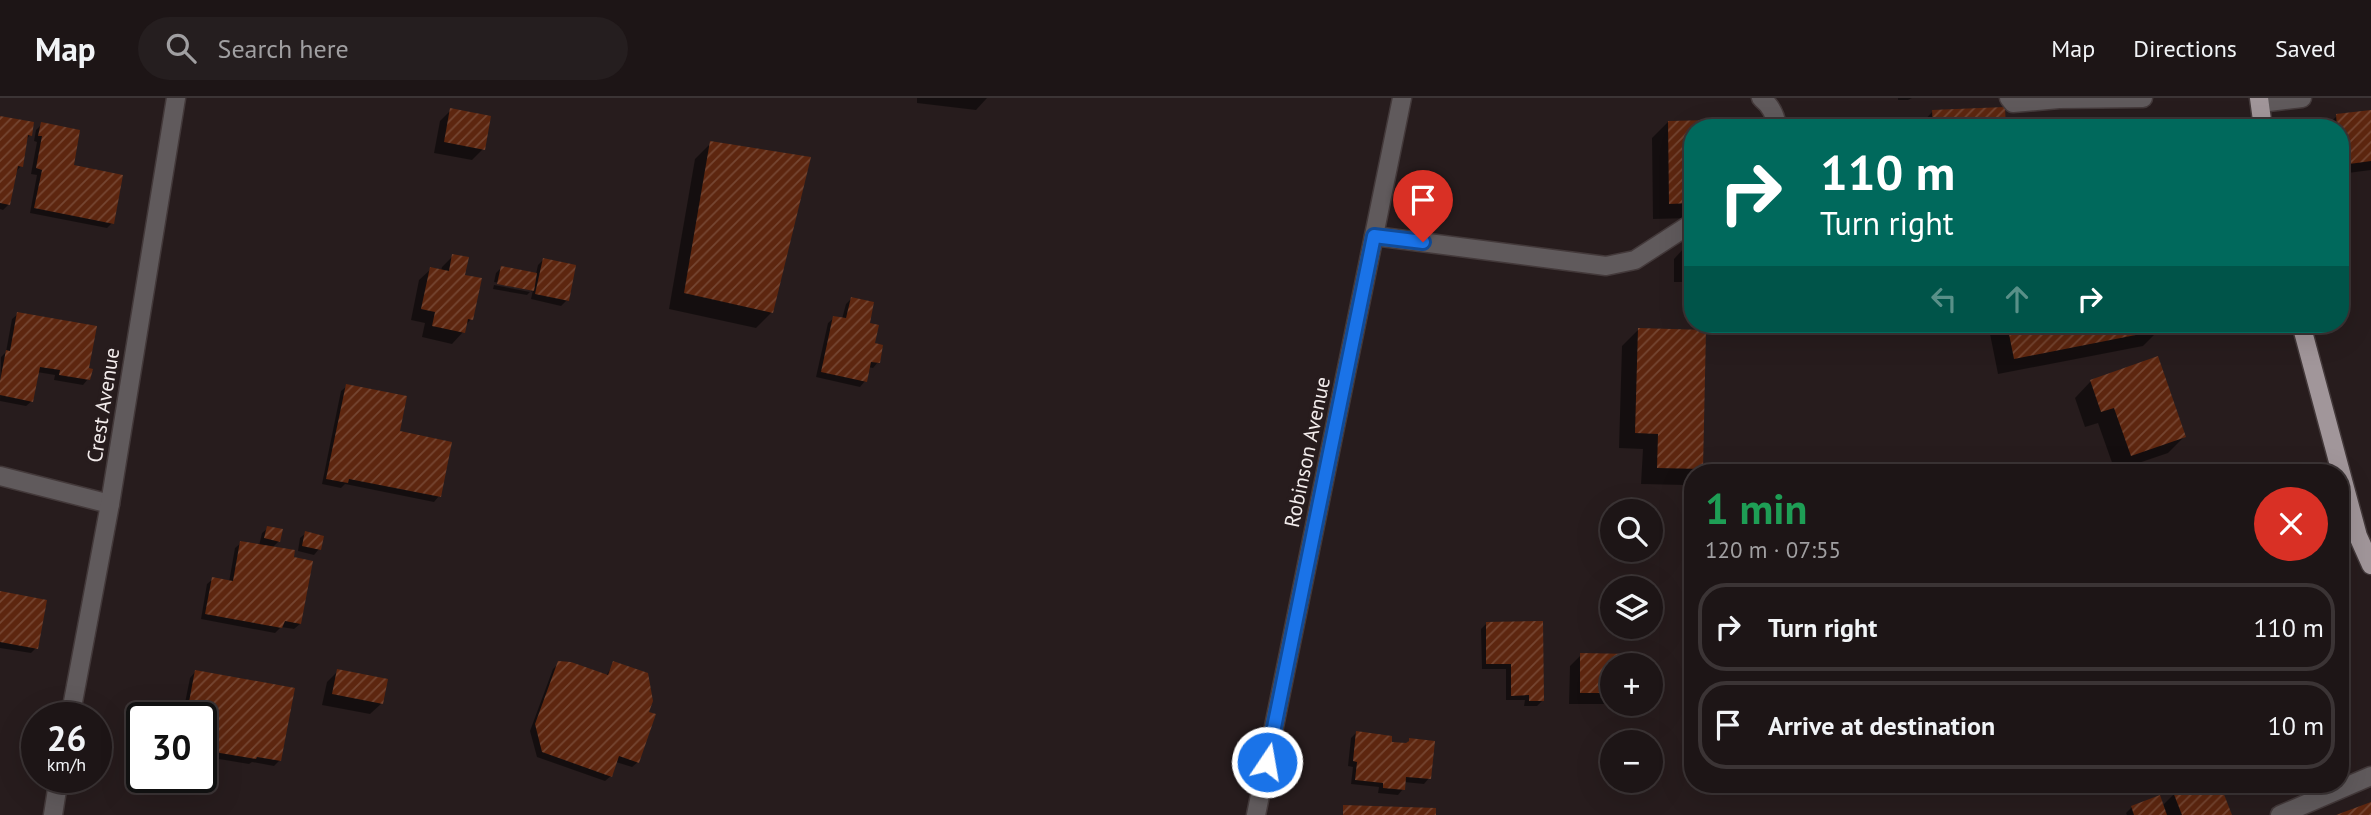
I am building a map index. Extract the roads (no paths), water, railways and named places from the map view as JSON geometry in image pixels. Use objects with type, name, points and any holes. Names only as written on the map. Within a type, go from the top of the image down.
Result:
[{"type":"main road","points":[[2259,101],[2262,119]]},
{"type":"main road","points":[[2303,333],[2339,464]]},
{"type":"main road","points":[[2349,503],[2358,536],[2371,565]]},
{"type":"street","name":"Crest Avenue","points":[[73,702],[110,504],[176,98]]},
{"type":"street","name":"Robinson Avenue","points":[[1256,815],[1402,98]]},
{"type":"street","points":[[1761,98],[1768,104],[1775,119]]},
{"type":"street","points":[[2009,98],[2013,103],[2059,99],[2143,98]]},
{"type":"street","points":[[2259,101],[2302,98]]},
{"type":"street","points":[[1374,236],[1606,266],[1635,260],[1684,228]]},
{"type":"street","points":[[0,476],[110,504]]},
{"type":"street","points":[[2349,785],[2371,776]]},
{"type":"street","points":[[53,815],[56,793]]},
{"type":"street","points":[[2280,815],[2331,793]]}]
